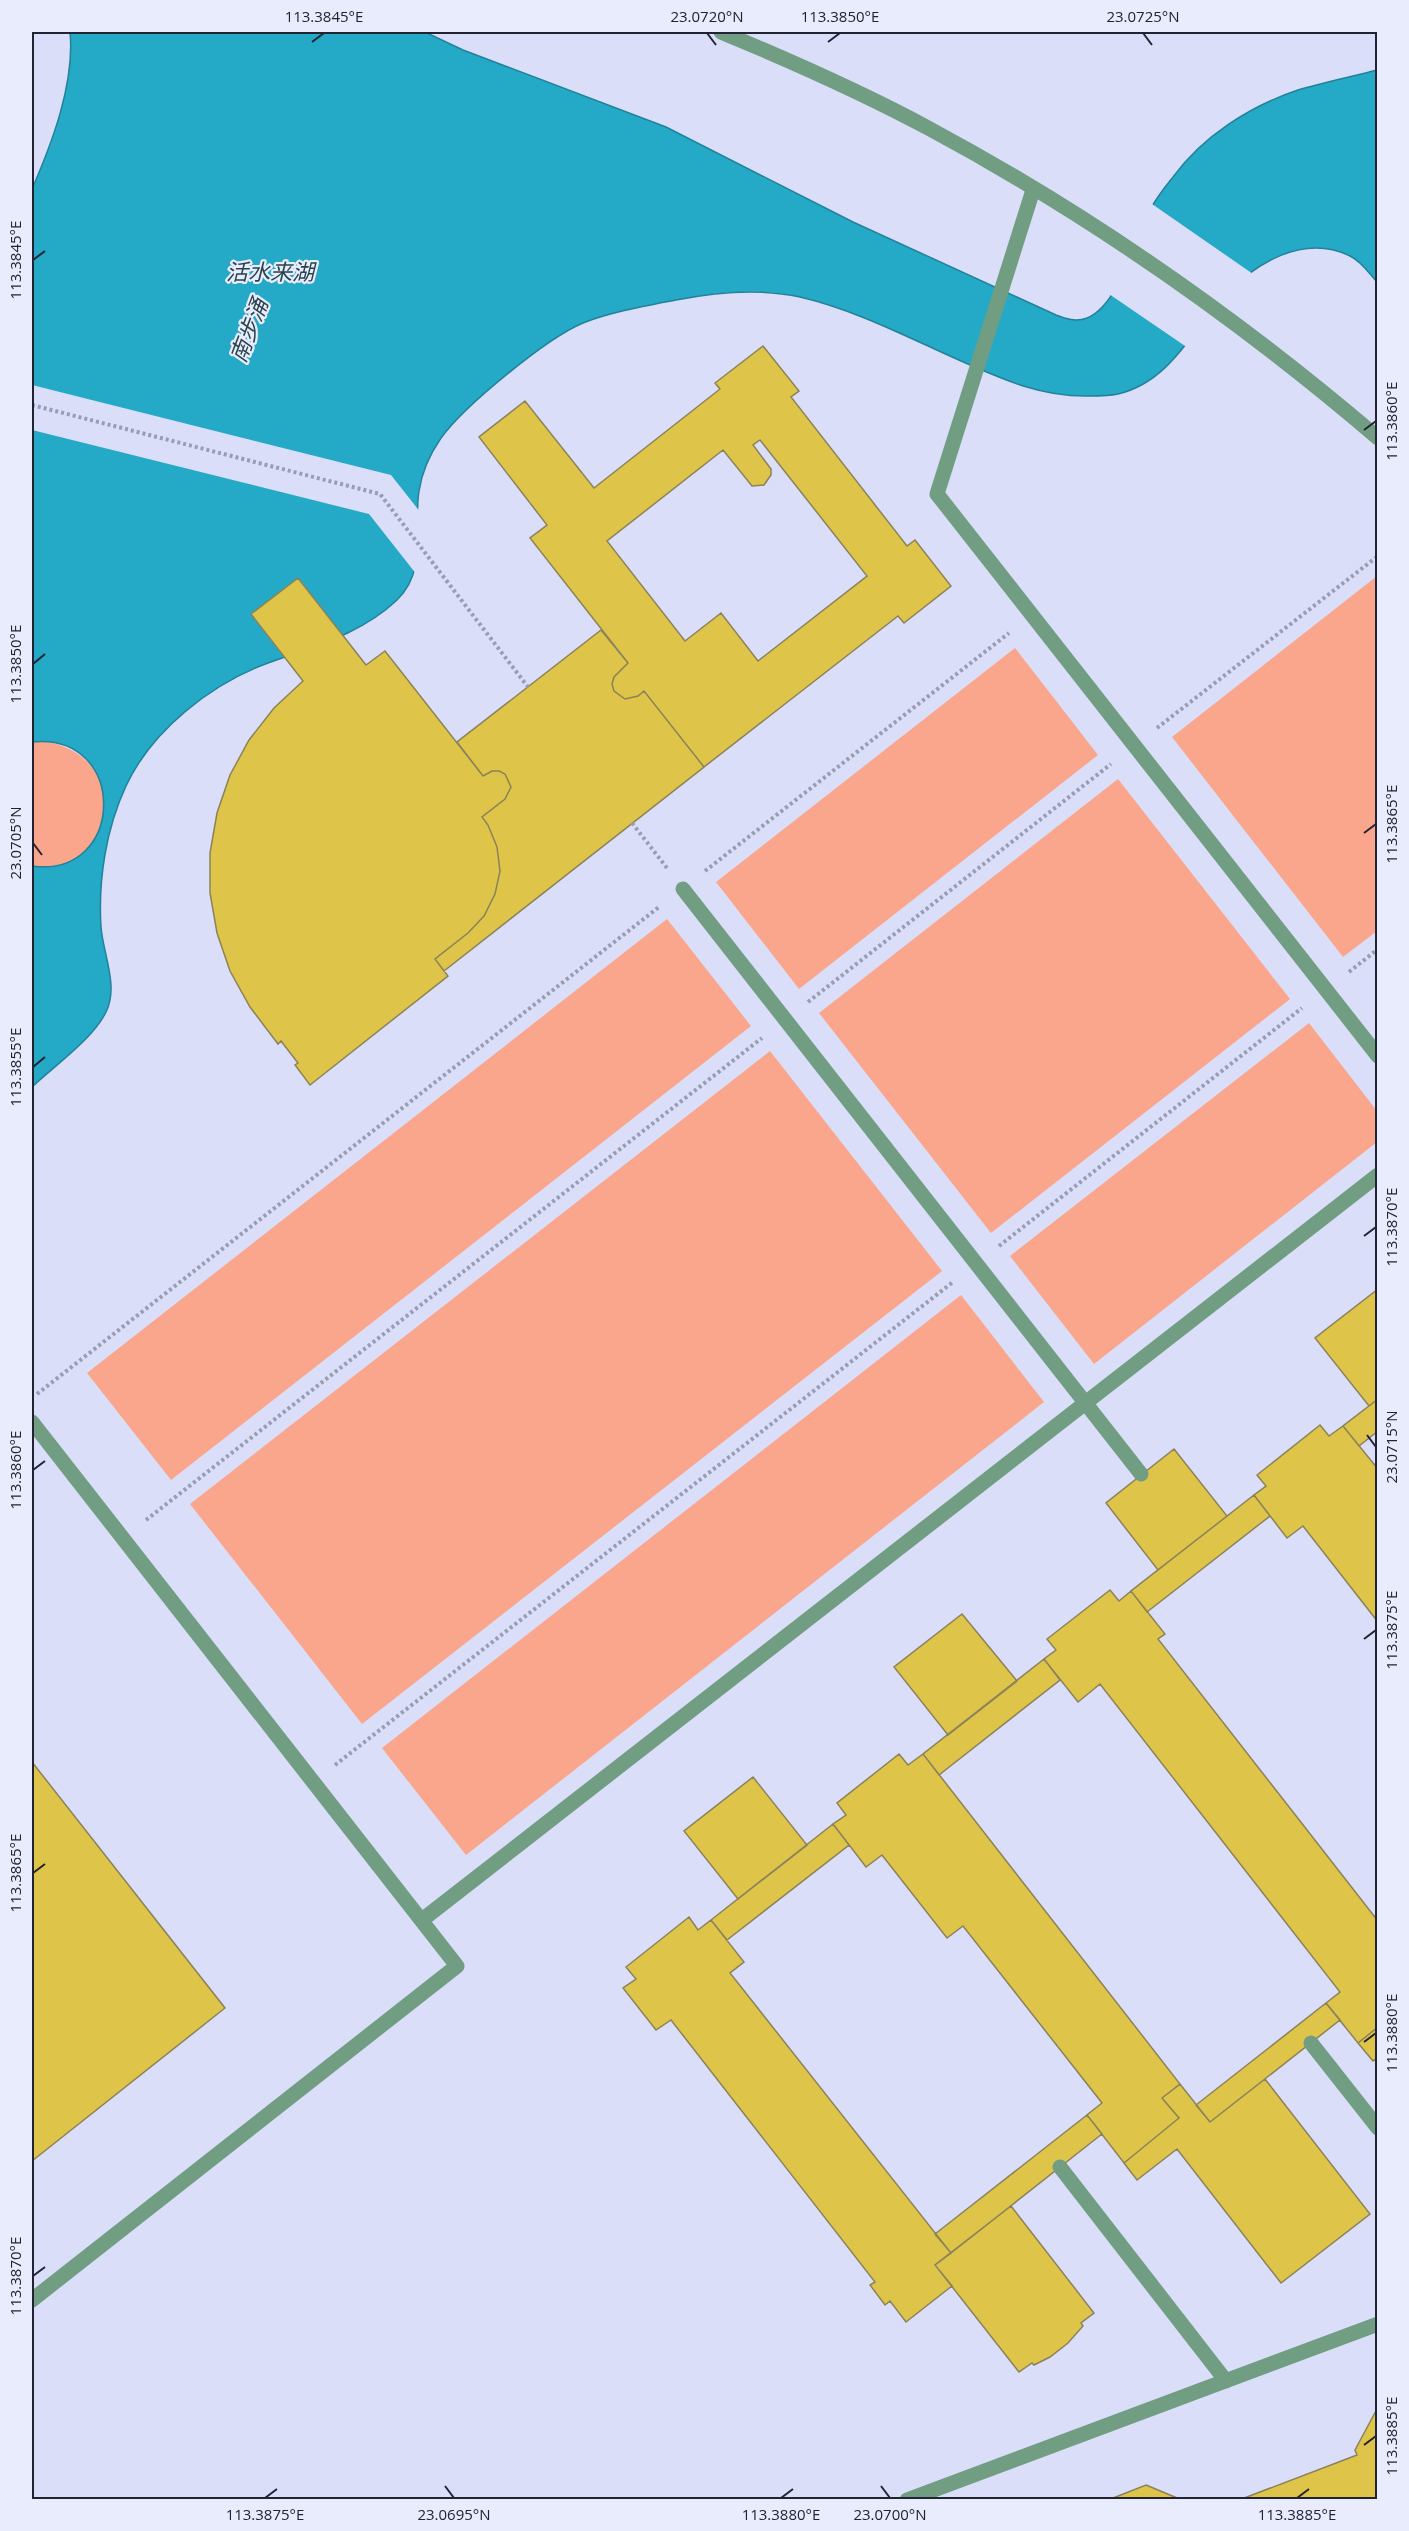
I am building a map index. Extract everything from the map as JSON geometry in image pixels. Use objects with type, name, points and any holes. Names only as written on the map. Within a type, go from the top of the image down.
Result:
[{"type":"lane","points":[[721,32],[930,129],[1124,246],[1228,318],[1326,394],[1377,438]]},
{"type":"lane","points":[[1033,190],[937,494],[1377,1056]]},
{"type":"lane","points":[[683,889],[1142,1474]]},
{"type":"lane","points":[[422,1920],[1377,1175]]},
{"type":"lane","points":[[32,1422],[457,1966],[32,2300]]},
{"type":"lane","points":[[1311,2043],[1377,2128]]},
{"type":"lane","points":[[1060,2168],[1226,2381]]},
{"type":"lane","points":[[907,2499],[1377,2324]]},
{"type":"path","points":[[32,405],[380,494],[528,687]]},
{"type":"path","points":[[122,1539],[1377,556]]},
{"type":"path","points":[[32,1398],[1032,615]]},
{"type":"path","points":[[632,823],[683,889]]},
{"type":"path","points":[[313,1782],[1377,949]]},
{"type":"shaded area","points":[[1377,576],[1377,931],[1343,957],[1172,737]]},
{"type":"shaded area","points":[[1015,648],[1098,755],[799,989],[716,882]]},
{"type":"shaded area","points":[[43,741],[73,751],[93,768],[103,790],[104,813],[97,835],[82,854],[60,865],[32,866],[32,742]]},
{"type":"shaded area","points":[[1118,779],[1290,999],[991,1233],[819,1013]]},
{"type":"shaded area","points":[[667,919],[751,1026],[171,1480],[87,1373]]},
{"type":"shaded area","points":[[1309,1023],[1377,1111],[1377,1142],[1094,1364],[1010,1256]]},
{"type":"shaded area","points":[[770,1051],[942,1271],[362,1724],[190,1504]]},
{"type":"shaded area","points":[[961,1295],[1044,1402],[466,1855],[382,1748]]},
{"type":"water","name":"活水来湖","points":[[70,32],[425,32],[463,50],[666,127],[853,222],[1056,315],[1075,320],[1087,318],[1098,311],[1108,300],[1125,270],[1155,201],[1198,148],[1245,114],[1280,97],[1308,87],[1377,70],[1377,282],[1354,258],[1332,250],[1315,248],[1297,250],[1280,256],[1264,264],[1235,285],[1165,368],[1136,388],[1104,396],[1055,394],[1008,381],[862,317],[785,294],[738,292],[691,297],[605,316],[568,331],[507,374],[452,424],[437,444],[420,484],[416,562],[413,576],[397,600],[383,612],[352,631],[268,663],[225,683],[185,711],[151,746],[137,765],[113,820],[102,873],[101,927],[111,981],[110,1002],[92,1032],[32,1087],[32,866],[63,864],[85,851],[99,830],[104,805],[99,780],[86,759],[64,745],[32,742],[32,189],[54,133],[65,92],[71,52]]},
{"type":"pier","points":[[1152,204],[1253,274],[1223,302],[1188,348],[1109,294],[1138,225]]},
{"type":"pier","points":[[32,385],[391,475],[421,513],[421,554],[417,575],[369,514],[32,430]]},
{"type":"building","points":[[763,346],[799,391],[791,397],[907,546],[915,540],[951,586],[904,623],[898,616],[704,767],[644,691],[638,696],[625,699],[614,691],[612,684],[614,677],[628,663],[530,538],[547,525],[479,437],[525,401],[594,488],[720,389],[715,383]],"holes":[[[760,440],[867,576],[758,661],[721,613],[685,641],[607,541],[723,450],[752,486],[764,485],[771,475],[771,469],[753,445]]]},
{"type":"building","points":[[298,578],[366,665],[385,651],[483,776],[492,771],[499,771],[505,774],[511,787],[505,799],[482,817],[497,847],[500,871],[495,894],[484,916],[468,933],[435,959],[448,976],[310,1085],[295,1065],[298,1063],[281,1041],[278,1044],[250,1007],[230,971],[217,933],[210,893],[210,853],[217,813],[230,775],[249,740],[274,708],[303,681],[251,614]]},
{"type":"building","points":[[601,630],[628,663],[614,677],[612,684],[614,691],[625,699],[638,696],[644,691],[704,767],[444,971],[435,959],[468,933],[484,916],[495,894],[500,871],[497,847],[482,817],[505,799],[511,787],[505,774],[499,771],[492,771],[483,776],[457,742]]},
{"type":"building","points":[[1378,1289],[1378,1399],[1369,1406],[1315,1338]]},
{"type":"building","points":[[1378,1399],[1378,1431],[1359,1446],[1343,1426]]},
{"type":"building","points":[[1320,1425],[1329,1436],[1343,1426],[1378,1469],[1378,1622],[1303,1526],[1287,1538],[1254,1495],[1266,1486],[1257,1475]]},
{"type":"building","points":[[1174,1449],[1227,1516],[1158,1570],[1106,1503]]},
{"type":"building","points":[[1254,1495],[1270,1516],[1147,1612],[1131,1591]]},
{"type":"building","points":[[1110,1590],[1119,1601],[1131,1591],[1165,1634],[1158,1639],[1378,1921],[1378,2027],[1358,2043],[1326,2003],[1340,1992],[1100,1684],[1078,1702],[1044,1659],[1056,1650],[1047,1639]]},
{"type":"building","points":[[962,1614],[1017,1681],[948,1735],[894,1667]]},
{"type":"building","points":[[1044,1659],[1060,1680],[939,1775],[923,1754]]},
{"type":"building","points":[[899,1754],[908,1765],[923,1754],[1180,2084],[1162,2098],[1179,2118],[1124,2163],[1087,2115],[1102,2103],[963,1926],[947,1938],[882,1855],[866,1867],[833,1824],[846,1815],[837,1803]]},
{"type":"building","points":[[32,1762],[225,2008],[32,2161]]},
{"type":"building","points":[[753,1777],[807,1845],[738,1899],[684,1831]]},
{"type":"building","points":[[833,1824],[849,1845],[727,1940],[711,1920]]},
{"type":"building","points":[[689,1917],[698,1930],[711,1920],[744,1962],[730,1973],[951,2253],[935,2265],[952,2286],[906,2322],[890,2301],[885,2305],[870,2285],[875,2282],[671,2020],[656,2030],[623,1988],[636,1979],[626,1967]]},
{"type":"building","points":[[1326,2003],[1340,2020],[1210,2122],[1196,2105]]},
{"type":"building","points":[[1378,2027],[1378,2058],[1373,2061],[1358,2043]]},
{"type":"building","points":[[1265,2079],[1370,2214],[1281,2283],[1177,2149],[1137,2180],[1124,2163],[1179,2118],[1162,2098],[1180,2084],[1210,2122]]},
{"type":"building","points":[[1087,2115],[1102,2134],[951,2253],[935,2234]]},
{"type":"building","points":[[1011,2206],[1094,2313],[1081,2323],[1083,2326],[1068,2343],[1050,2357],[1034,2365],[1032,2363],[1019,2372],[935,2265]]},
{"type":"building","points":[[1378,2407],[1378,2500],[1239,2500],[1357,2455],[1355,2450]]},
{"type":"building","points":[[1146,2485],[1182,2500],[1108,2500]]},
{"type":"water label","name":"南步涌","points":[[248,330]]}]
